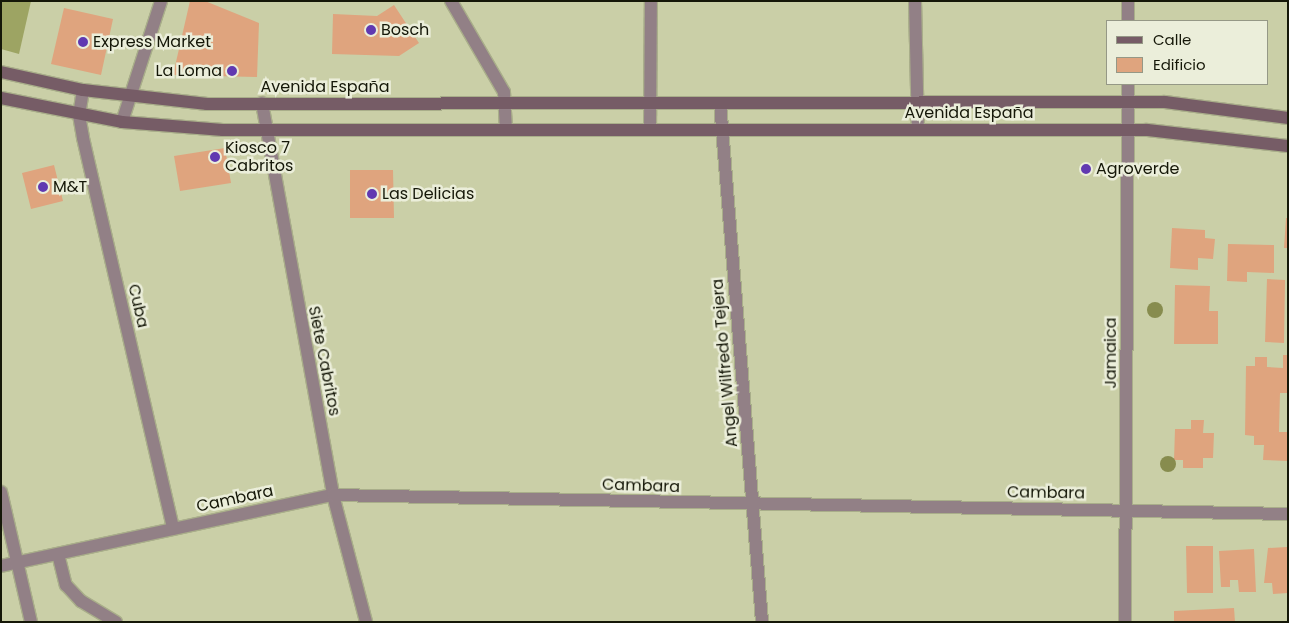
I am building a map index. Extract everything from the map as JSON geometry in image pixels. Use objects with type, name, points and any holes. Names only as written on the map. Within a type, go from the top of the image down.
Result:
[{"type":"main road","name":"Avenida España","points":[[1,72],[83,90],[131,96],[262,103],[1165,102],[1288,118]]},
{"type":"main road","name":"Avenida España","points":[[1,98],[122,122],[264,130],[506,127],[650,130],[1129,130],[1288,146]]},
{"type":"street","points":[[122,122],[161,1]]},
{"type":"street","points":[[451,1],[504,92],[506,127]]},
{"type":"street","points":[[650,130],[652,1]]},
{"type":"street","points":[[916,1],[918,130]]},
{"type":"street","points":[[1128,1],[1128,20]]},
{"type":"street","name":"Jamaica","points":[[1125,622],[1128,85]]},
{"type":"street","name":"Cuba","points":[[83,90],[79,115],[173,529]]},
{"type":"street","name":"Siete Cabritos","points":[[262,103],[264,130],[333,495],[366,622]]},
{"type":"street","name":"Angel Wilfredo Tejera","points":[[720,103],[762,622]]},
{"type":"street","points":[[1,492],[30,622]]},
{"type":"street","name":"Cambara","points":[[1,566],[333,495],[754,506],[1126,510],[1288,514]]},
{"type":"street","points":[[58,554],[66,585],[81,600],[116,622]]},
{"type":"green space","points":[[1,1],[31,1],[19,54],[1,49]]},
{"type":"building","points":[[190,1],[205,1],[259,23],[257,77],[173,75]]},
{"type":"building","name":"Bosch","points":[[394,5],[419,43],[399,56],[332,54],[333,14],[377,16]]},
{"type":"building","name":"Express Market","points":[[64,8],[113,19],[101,75],[51,64]]},
{"type":"building","points":[[225,148],[231,183],[180,191],[174,156]]},
{"type":"building","name":"M&T","points":[[54,165],[63,201],[31,209],[22,173]]},
{"type":"building","name":"Las Delicias","points":[[350,170],[393,170],[394,218],[350,218]]},
{"type":"building","points":[[1286,218],[1288,218],[1288,248],[1284,248]]},
{"type":"building","points":[[1172,228],[1205,230],[1205,238],[1215,239],[1213,259],[1198,258],[1198,270],[1170,268]]},
{"type":"building","points":[[1228,244],[1274,245],[1274,273],[1247,272],[1247,282],[1227,281]]},
{"type":"building","points":[[1267,279],[1285,280],[1284,343],[1265,342]]},
{"type":"building","points":[[1175,285],[1210,286],[1209,311],[1218,311],[1218,344],[1174,344]]},
{"type":"building","points":[[1283,355],[1288,355],[1288,393],[1280,393],[1279,432],[1288,432],[1288,461],[1263,460],[1264,445],[1254,445],[1254,436],[1245,435],[1246,366],[1255,366],[1255,357],[1267,357],[1267,367],[1283,368]]},
{"type":"building","points":[[1191,420],[1204,420],[1203,433],[1214,433],[1213,458],[1203,458],[1203,468],[1183,468],[1183,460],[1174,460],[1175,429],[1191,429]]},
{"type":"building","points":[[1186,546],[1213,546],[1213,593],[1187,593]]},
{"type":"building","points":[[1287,547],[1288,593],[1273,594],[1272,583],[1264,583],[1268,548]]},
{"type":"building","points":[[1254,549],[1256,592],[1239,592],[1238,580],[1230,580],[1230,587],[1221,587],[1219,551]]},
{"type":"building","points":[[1234,608],[1235,622],[1174,622],[1174,611]]},
{"type":"place","name":"Bosch","points":[[371,30]]},
{"type":"place","name":"Express Market","points":[[83,42]]},
{"type":"place","name":"La Loma","points":[[232,71]]},
{"type":"place","name":"Kiosco 7 Cabritos","points":[[215,157]]},
{"type":"place","name":"Agroverde","points":[[1086,169]]},
{"type":"place","name":"M&T","points":[[43,187]]},
{"type":"place","name":"Las Delicias","points":[[372,194]]}]
